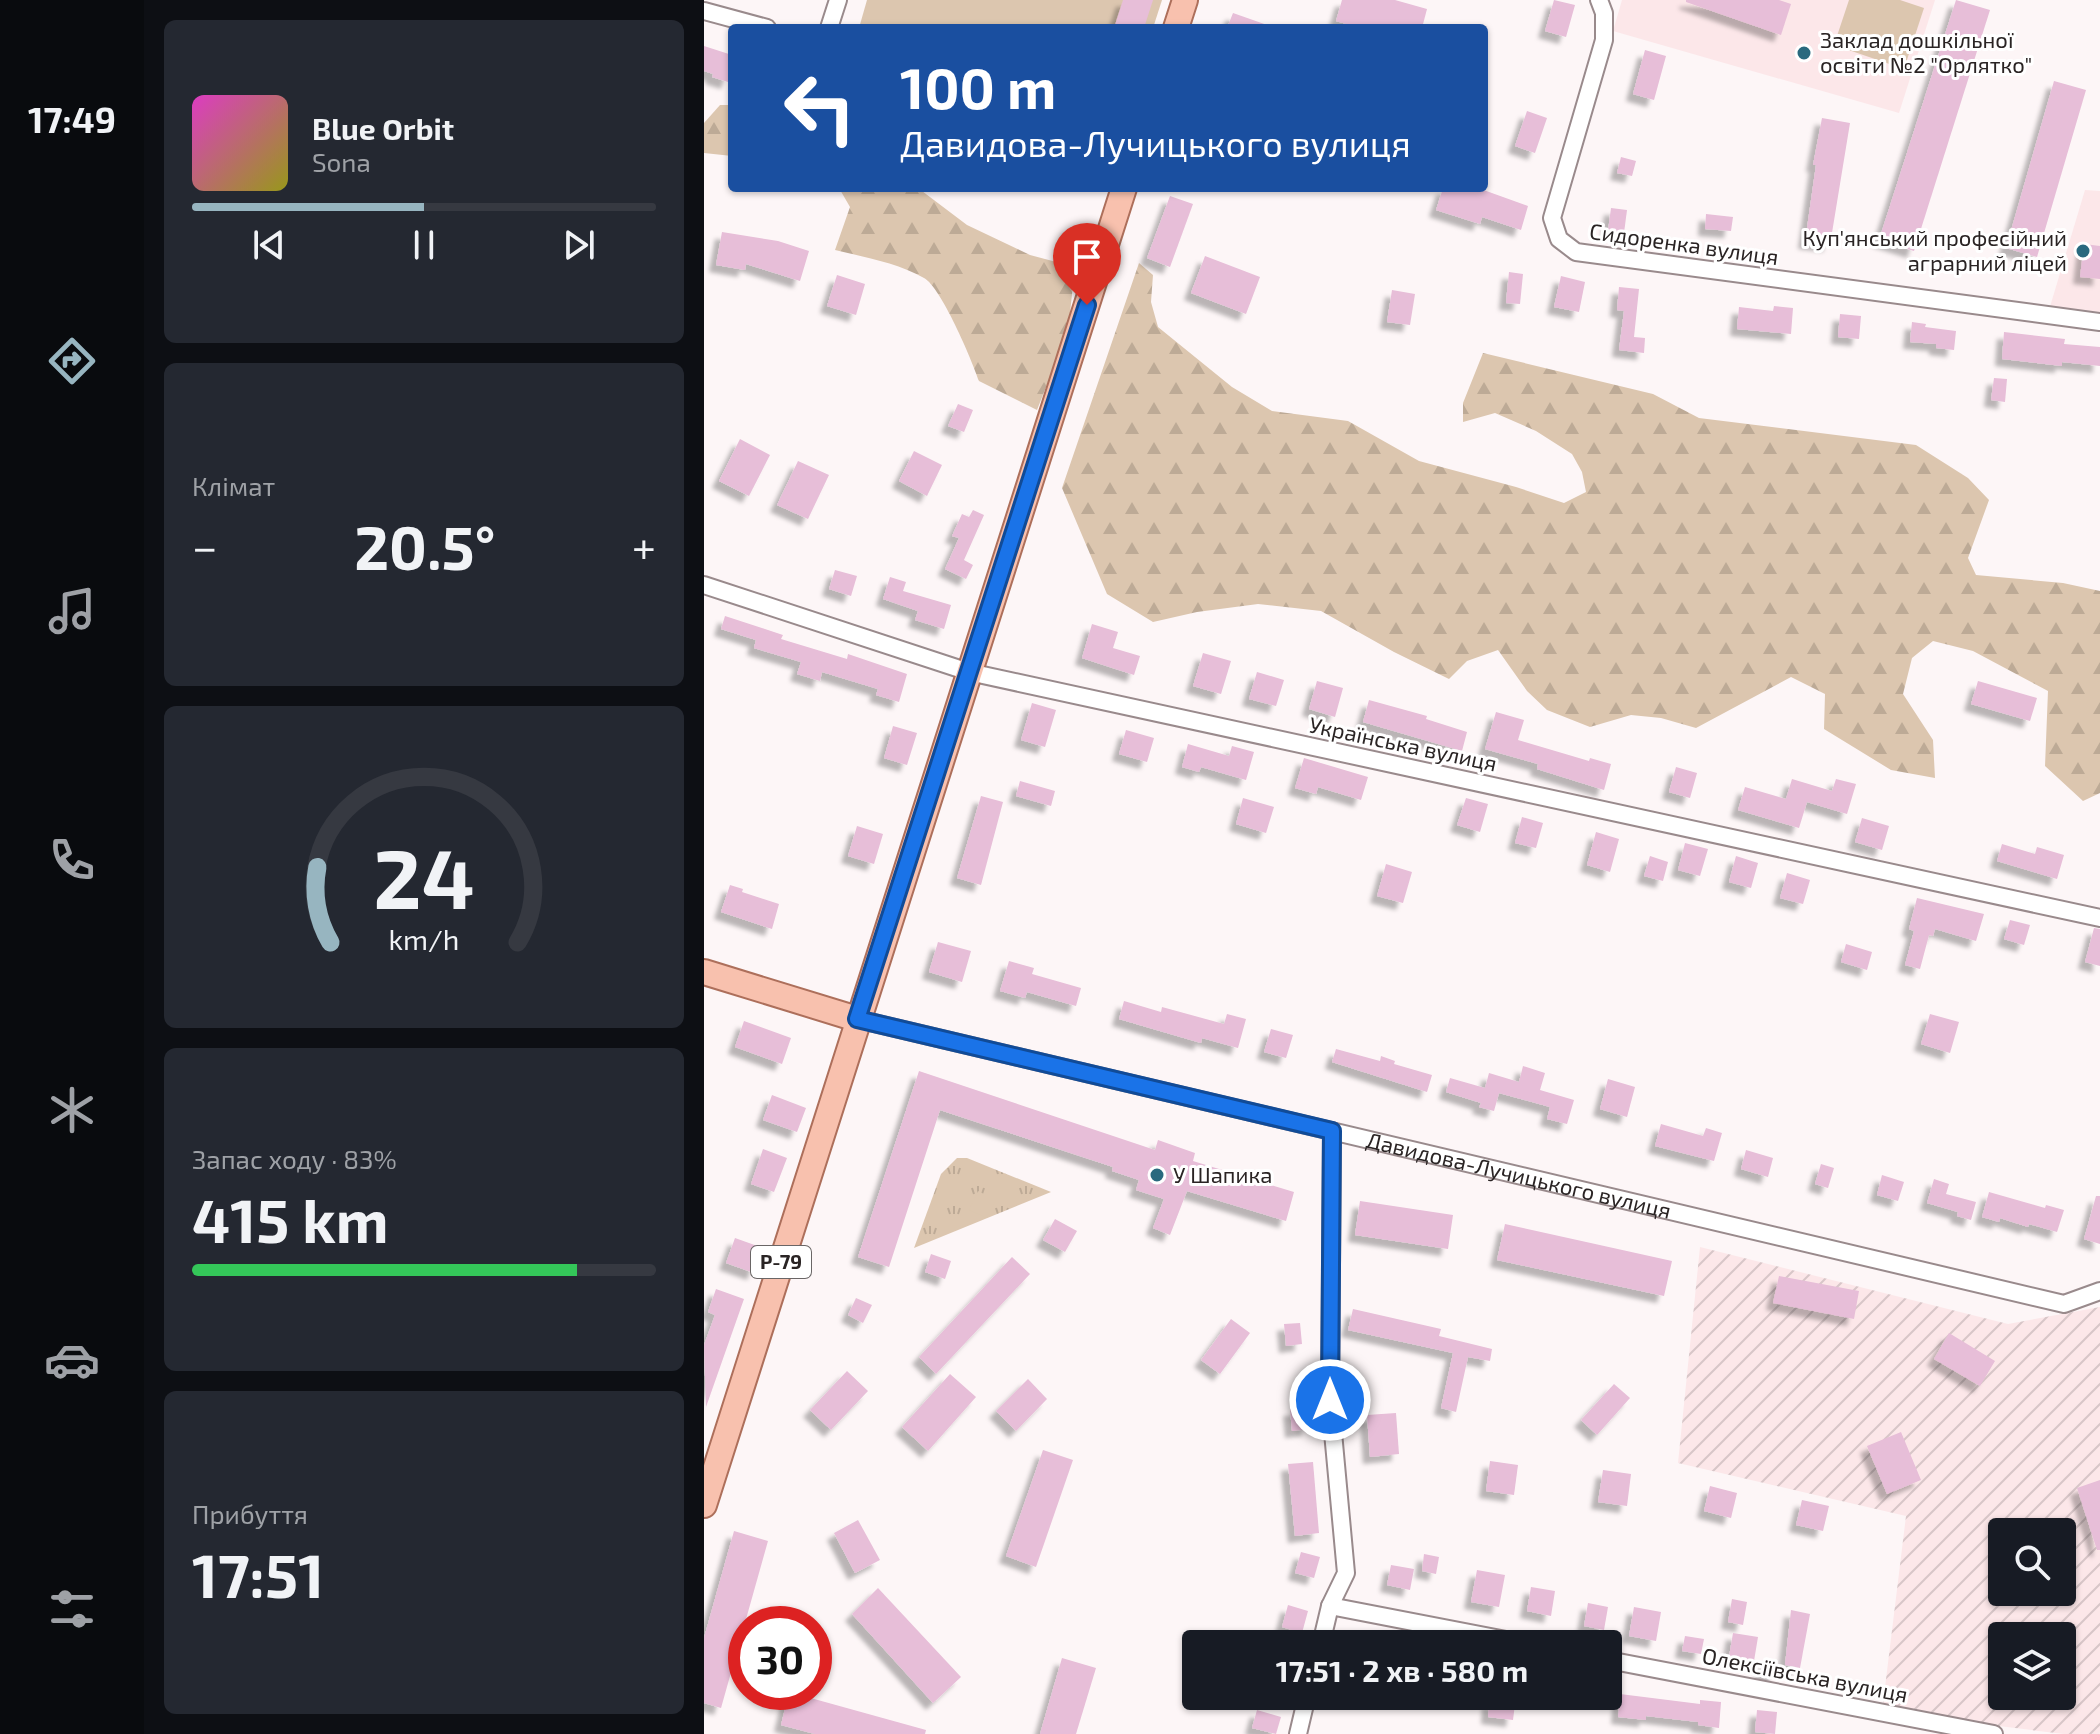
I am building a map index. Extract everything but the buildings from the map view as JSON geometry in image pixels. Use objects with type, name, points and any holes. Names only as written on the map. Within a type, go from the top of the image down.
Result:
[{"type":"main road","points":[[1177,24],[1185,0]]},
{"type":"main road","name":"Р-79","points":[[704,1505],[1123,192]]},
{"type":"main road","name":"Давидова-Лучицького вулиця","points":[[704,972],[857,1019]]},
{"type":"street","points":[[830,24],[838,0]]},
{"type":"street","name":"Сидоренка вулиця","points":[[1599,0],[1604,13],[1604,40],[1552,218],[1559,239],[1576,252],[2100,322]]},
{"type":"street","points":[[704,11],[752,24]]},
{"type":"street","name":"Українська вулиця","points":[[704,585],[969,672],[2100,918]]},
{"type":"street","name":"Давидова-Лучицького вулиця","points":[[857,1019],[2064,1304],[2100,1291]]},
{"type":"street","points":[[1324,1630],[1330,1606],[1346,1573],[1330,1400],[1332,1131]]},
{"type":"street","points":[[1330,1606],[1454,1630]]},
{"type":"street","name":"Олексіївська вулиця","points":[[1622,1663],[1994,1734]]},
{"type":"street","points":[[1298,1734],[1304,1710]]},
{"type":"shaded area","name":"Заклад дошкільної освіти №2 \"Орлятко\"","points":[[1622,0],[1935,0],[1899,113],[1613,31]]},
{"type":"shaded area","name":"Куп'янський професійний аграрний ліцей","points":[[2085,190],[2100,191],[2100,315],[2049,310]]},
{"type":"shaded area","points":[[1700,1247],[2008,1324],[2100,1307],[2100,1734],[2064,1734],[1882,1712],[1906,1516],[1678,1463]]},
{"type":"green space","points":[[867,0],[1162,0],[1154,24],[860,24]]},
{"type":"green space","points":[[1849,0],[1900,0],[1924,8],[1904,69],[1834,45]]},
{"type":"green space","points":[[720,105],[728,105],[728,156],[704,153],[704,123]]},
{"type":"green space","points":[[841,192],[923,192],[967,225],[1030,255],[1075,267],[1068,331],[1037,410],[979,381],[947,309],[924,278],[892,264],[835,250],[850,207]]},
{"type":"green space","points":[[1139,263],[1153,275],[1151,302],[1158,327],[1232,387],[1272,411],[1348,421],[1419,461],[1564,503],[1586,492],[1582,472],[1572,454],[1536,431],[1495,413],[1463,422],[1463,403],[1483,353],[1653,394],[1699,418],[1916,445],[1968,478],[1989,500],[1968,558],[1976,575],[2063,583],[2100,591],[2100,793],[2083,801],[2045,766],[2048,691],[1973,651],[1933,641],[1912,658],[1903,694],[1933,740],[1935,778],[1891,770],[1824,729],[1825,694],[1791,677],[1696,728],[1661,718],[1631,715],[1590,727],[1547,710],[1527,691],[1498,650],[1467,661],[1449,679],[1321,611],[1258,604],[1197,612],[1153,622],[1107,594],[1062,488]]},
{"type":"green space","points":[[957,1158],[967,1158],[1051,1192],[914,1248],[941,1174]]},
{"type":"green space","points":[[978,1191],[996,1200],[987,1218],[969,1210]]},
{"type":"place","name":"Заклад дошкільної освіти №2 \"Орлятко\"","points":[[1804,53]]},
{"type":"place","name":"Куп'янський професійний аграрний ліцей","points":[[2083,251]]},
{"type":"place","name":"У Шапика","points":[[1157,1175]]},
{"type":"route","points":[[1087,305],[857,1019],[1332,1131],[1330,1400]]}]
